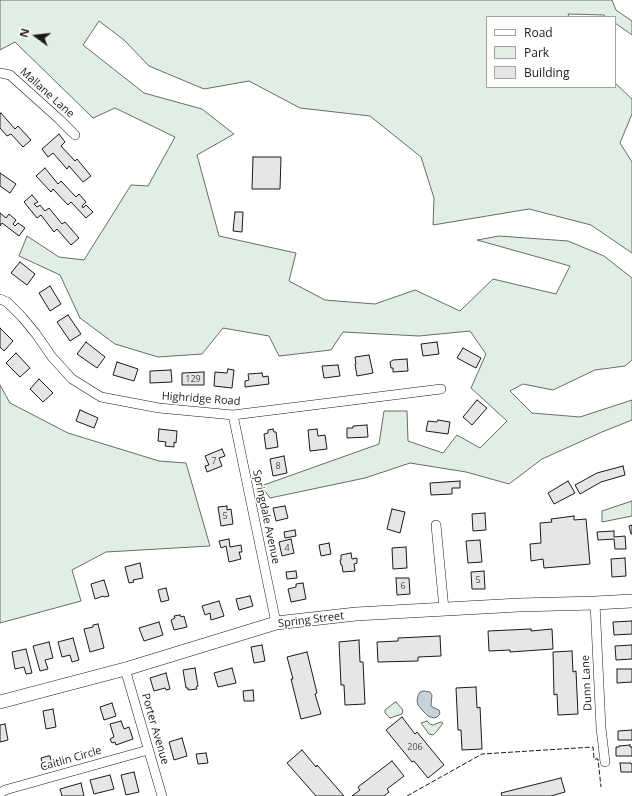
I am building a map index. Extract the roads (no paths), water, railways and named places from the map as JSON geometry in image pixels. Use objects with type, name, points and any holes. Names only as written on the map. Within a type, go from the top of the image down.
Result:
[{"type":"main road","name":"Spring Street","points":[[0,702],[125,669],[276,623],[356,614],[632,600]]},
{"type":"street","name":"Mallane Lane","points":[[0,73],[10,75],[75,135]]},
{"type":"street","name":"Highridge Road","points":[[0,299],[7,302],[22,317],[52,357],[72,379],[101,397],[159,408],[233,415],[441,389]]},
{"type":"street","name":"Springdale Avenue","points":[[233,415],[276,623]]},
{"type":"street","points":[[436,525],[444,609]]},
{"type":"street","name":"Dunn Lane","points":[[595,603],[601,728],[605,762]]},
{"type":"street","name":"Porter Avenue","points":[[125,669],[162,796]]},
{"type":"street","name":"Caitlin Circle","points":[[0,793],[5,790],[148,750]]}]
